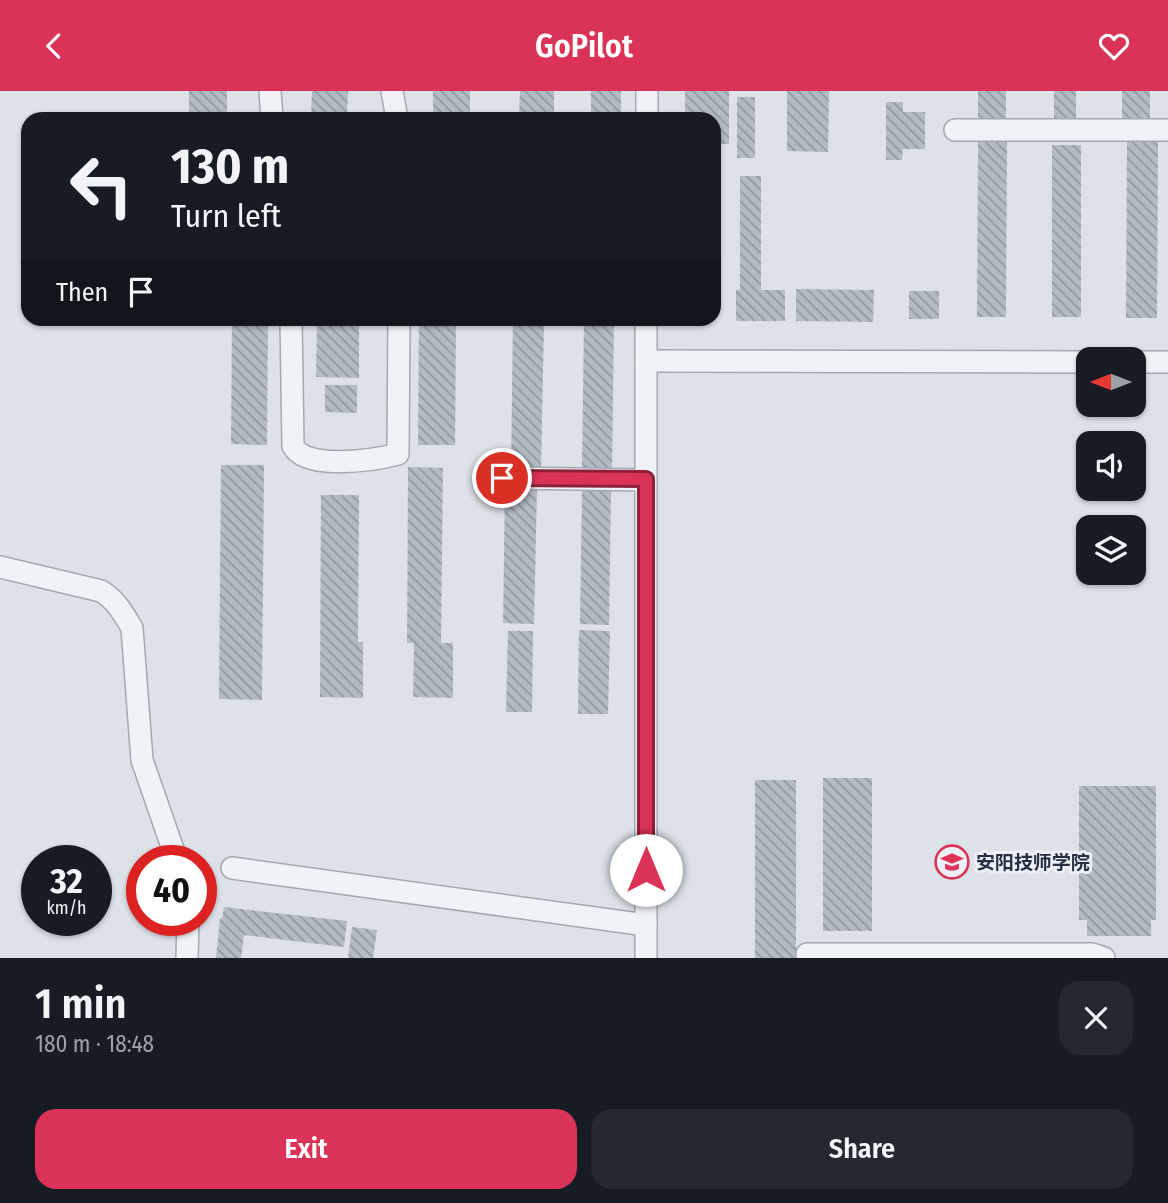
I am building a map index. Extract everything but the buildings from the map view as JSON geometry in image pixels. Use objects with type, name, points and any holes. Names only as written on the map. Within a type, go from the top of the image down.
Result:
[{"type":"street","points":[[270,91],[272,112]]},
{"type":"street","points":[[392,91],[396,112]]},
{"type":"street","points":[[647,91],[647,112]]},
{"type":"street","points":[[955,130],[1168,130]]},
{"type":"street","points":[[291,326],[293,446],[296,452],[307,459],[368,461],[398,454],[399,326]]},
{"type":"street","points":[[646,326],[646,958]]},
{"type":"street","points":[[646,362],[1076,362]]},
{"type":"street","points":[[1146,362],[1168,362]]},
{"type":"street","points":[[502,478],[646,479]]},
{"type":"street","points":[[0,567],[101,591],[111,597],[121,610],[132,628],[142,760],[171,845]]},
{"type":"street","points":[[232,868],[646,925]]},
{"type":"street","points":[[187,958],[188,936]]},
{"type":"street","points":[[807,954],[1092,954],[1104,958]]},
{"type":"place","name":"安阳技师学院","points":[[952,862]]},
{"type":"route","points":[[502,478],[646,479],[646,870]]}]
